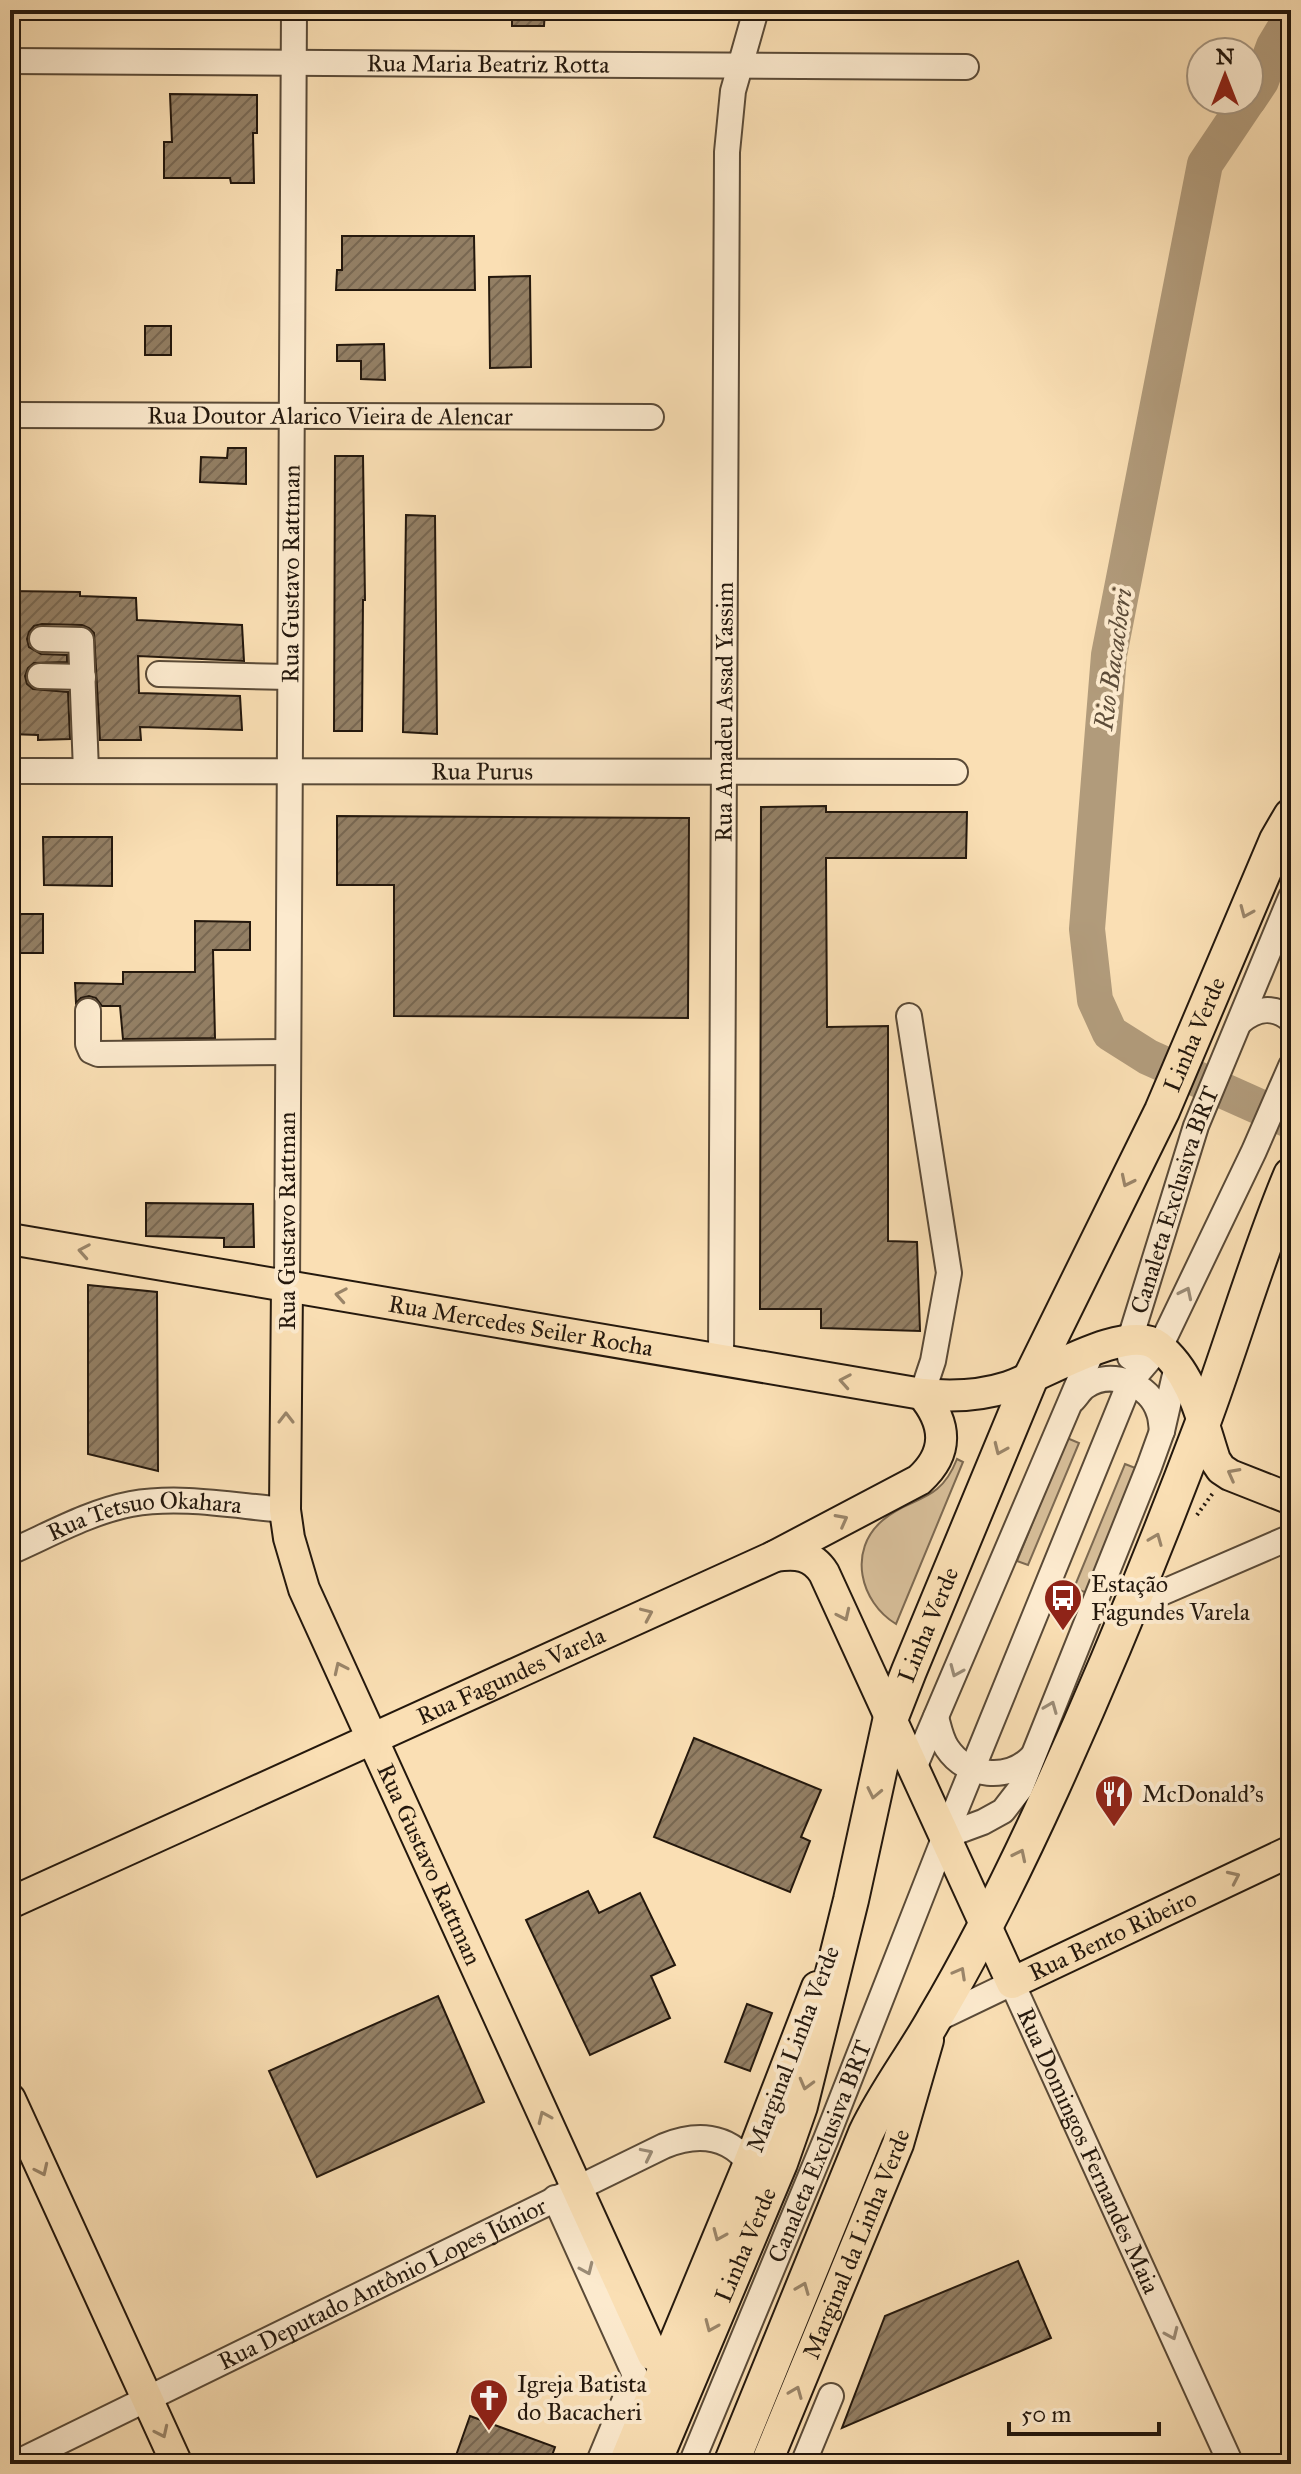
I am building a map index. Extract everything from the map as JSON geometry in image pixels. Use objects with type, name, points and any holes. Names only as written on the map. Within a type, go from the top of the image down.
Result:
[{"type":"highway","name":"Linha Verde","points":[[653,2464],[791,2134],[851,1900],[891,1717],[1031,1377],[1162,1111],[1284,828]]},
{"type":"highway","points":[[731,2464],[866,2133],[986,1925],[1054,1784],[1129,1607],[1202,1422],[1291,1175]]},
{"type":"main road","points":[[1284,828],[1291,804]]},
{"type":"main road","name":"Rua Mercedes Seiler Rocha","points":[[10,1239],[922,1394],[955,1396],[1007,1387],[1092,1351],[1130,1339]]},
{"type":"main road","name":"Rua Gustavo Rattman","points":[[287,1286],[285,1510],[289,1538],[304,1589],[372,1739],[566,2193],[653,2355]]},
{"type":"main road","points":[[1130,1339],[1146,1340],[1169,1357],[1195,1398],[1215,1460],[1221,1469],[1291,1499]]},
{"type":"main road","name":"Rua Fagundes Varela","points":[[10,1903],[773,1557],[919,1480],[930,1470],[942,1438],[935,1409],[922,1394]]},
{"type":"main road","name":"Rua Domingos Fernandes Maia","points":[[773,1557],[799,1554],[818,1564],[1012,1983]]},
{"type":"main road","name":"Rua Bento Ribeiro","points":[[1012,1983],[1291,1851]]},
{"type":"main road","name":"Marginal Linha Verde","points":[[624,2464],[749,2163],[851,1900]]},
{"type":"main road","name":"Marginal da Linha Verde","points":[[766,2464],[898,2144],[933,2021]]},
{"type":"main road","points":[[10,2099],[177,2464]]},
{"type":"street","name":"Rua Gustavo Rattman","points":[[287,1286],[294,10]]},
{"type":"street","name":"Rua Amadeu Assad Yassim","points":[[721,1360],[727,152],[739,65],[756,10]]},
{"type":"street","name":"Rua Maria Beatriz Rotta","points":[[10,61],[966,67]]},
{"type":"street","name":"Rua Doutor Alarico Vieira de Alencar","points":[[10,415],[651,417]]},
{"type":"street","points":[[42,639],[81,640],[86,771]]},
{"type":"street","points":[[159,674],[290,677]]},
{"type":"street","points":[[40,676],[83,677]]},
{"type":"street","name":"Rua Purus","points":[[10,771],[955,772]]},
{"type":"street","name":"Canaleta Exclusiva BRT","points":[[691,2464],[826,2139],[945,1836],[1130,1382],[1130,1339],[1196,1126],[1291,897]]},
{"type":"street","points":[[1236,1033],[1248,1015],[1267,1009],[1291,1020]]},
{"type":"street","points":[[88,1011],[88,1044],[91,1051],[98,1054],[288,1052]]},
{"type":"street","points":[[909,1016],[949,1273],[933,1361],[922,1394]]},
{"type":"street","name":"Canaleta Exclusiva BRT","points":[[945,1836],[1003,1811],[1020,1789],[1162,1431],[1169,1357],[1290,1067]]},
{"type":"street","points":[[914,1768],[1092,1351]]},
{"type":"street","name":"Canaleta Exclusiva BRT","points":[[1130,1382],[1169,1357]]},
{"type":"street","points":[[1071,1402],[1087,1386],[1108,1379],[1130,1382],[1147,1393],[1159,1410],[1162,1431]]},
{"type":"street","name":"Rua Tetsuo Okahara","points":[[10,1552],[101,1512],[131,1504],[184,1501],[285,1510]]},
{"type":"street","points":[[1129,1607],[1291,1537]]},
{"type":"street","points":[[936,1717],[948,1749],[958,1761],[972,1769],[1005,1773],[1021,1767],[1032,1757]]},
{"type":"street","name":"Rua Bento Ribeiro","points":[[933,2021],[1012,1983]]},
{"type":"street","name":"Rua Domingos Fernandes Maia","points":[[1012,1983],[1231,2464]]},
{"type":"street","name":"Rua Deputado Antônio Lopes Júnior","points":[[14,2464],[664,2146],[695,2137],[713,2139],[741,2152],[749,2163]]},
{"type":"street","points":[[566,2193],[635,2375],[598,2464]]},
{"type":"street","points":[[803,2464],[831,2396]]},
{"type":"shaded area","points":[[1067,1438],[1079,1443],[1028,1565],[1017,1561]]},
{"type":"shaded area","points":[[957,1459],[963,1462],[896,1624],[874,1603],[867,1589],[862,1575],[865,1546],[883,1520],[942,1484]]},
{"type":"shaded area","points":[[1125,1464],[1138,1469],[1087,1593],[1074,1588]]},
{"type":"building","points":[[512,10],[545,10],[544,26],[512,26]]},
{"type":"building","points":[[170,94],[257,95],[257,133],[253,133],[254,183],[231,183],[230,178],[164,178],[164,142],[172,142]]},
{"type":"building","points":[[342,236],[474,236],[475,290],[336,290],[337,270],[342,270]]},
{"type":"building","points":[[530,276],[531,367],[490,368],[489,277]]},
{"type":"building","points":[[145,326],[171,326],[171,355],[145,355]]},
{"type":"building","points":[[384,344],[385,380],[361,379],[361,361],[337,361],[337,345]]},
{"type":"building","points":[[228,448],[246,448],[246,484],[200,482],[201,457],[227,458]]},
{"type":"building","points":[[335,456],[363,456],[365,600],[362,731],[334,731]]},
{"type":"building","points":[[406,515],[435,516],[437,734],[403,732]]},
{"type":"building","points":[[10,591],[80,592],[80,596],[136,598],[137,620],[242,625],[244,661],[138,656],[139,693],[240,696],[242,730],[140,727],[141,740],[100,740],[94,633],[82,625],[42,624],[34,626],[29,632],[29,647],[41,654],[67,655],[67,662],[34,663],[25,676],[27,684],[33,689],[68,692],[70,739],[38,740],[38,735],[10,734]]},
{"type":"building","points":[[826,806],[826,812],[967,812],[966,858],[826,858],[827,1027],[888,1026],[888,1241],[917,1242],[920,1331],[821,1328],[821,1309],[760,1309],[761,807]]},
{"type":"building","points":[[337,816],[689,818],[688,1018],[394,1016],[394,885],[337,885]]},
{"type":"building","points":[[43,837],[112,837],[112,886],[44,885]]},
{"type":"building","points":[[15,914],[43,914],[43,953],[16,953]]},
{"type":"building","points":[[195,921],[250,922],[250,950],[213,950],[215,1038],[123,1039],[120,1006],[102,1006],[96,998],[89,996],[76,1003],[75,983],[123,984],[123,972],[195,972]]},
{"type":"building","points":[[146,1203],[253,1204],[254,1247],[224,1247],[224,1238],[146,1236]]},
{"type":"building","points":[[88,1285],[157,1292],[158,1471],[88,1454]]},
{"type":"building","points":[[694,1738],[821,1790],[801,1837],[810,1841],[790,1892],[654,1837]]},
{"type":"building","points":[[588,1891],[599,1913],[640,1893],[675,1965],[651,1976],[670,2018],[590,2055],[526,1920]]},
{"type":"building","points":[[438,1996],[484,2102],[317,2177],[269,2071]]},
{"type":"building","points":[[747,2004],[772,2013],[750,2071],[725,2062]]},
{"type":"building","points":[[1018,2261],[1051,2338],[842,2428],[885,2316]]},
{"type":"building","name":"Igreja Batista do Bacacheri","points":[[470,2416],[555,2447],[549,2464],[453,2464]]},
{"type":"waterway","name":"Rio Bacacheri","points":[[1265,70],[1274,46],[1291,18]]},
{"type":"waterway","name":"Rio Bacacheri","points":[[1237,116],[1205,164],[1109,655],[1087,929],[1095,1000],[1110,1033],[1148,1057],[1291,1121]]},
{"type":"place","name":"Estação Fagundes Varela","points":[[1063,1632]]},
{"type":"place","name":"McDonald's","points":[[1114,1828]]},
{"type":"place","name":"Igreja Batista do Bacacheri","points":[[489,2432]]}]
